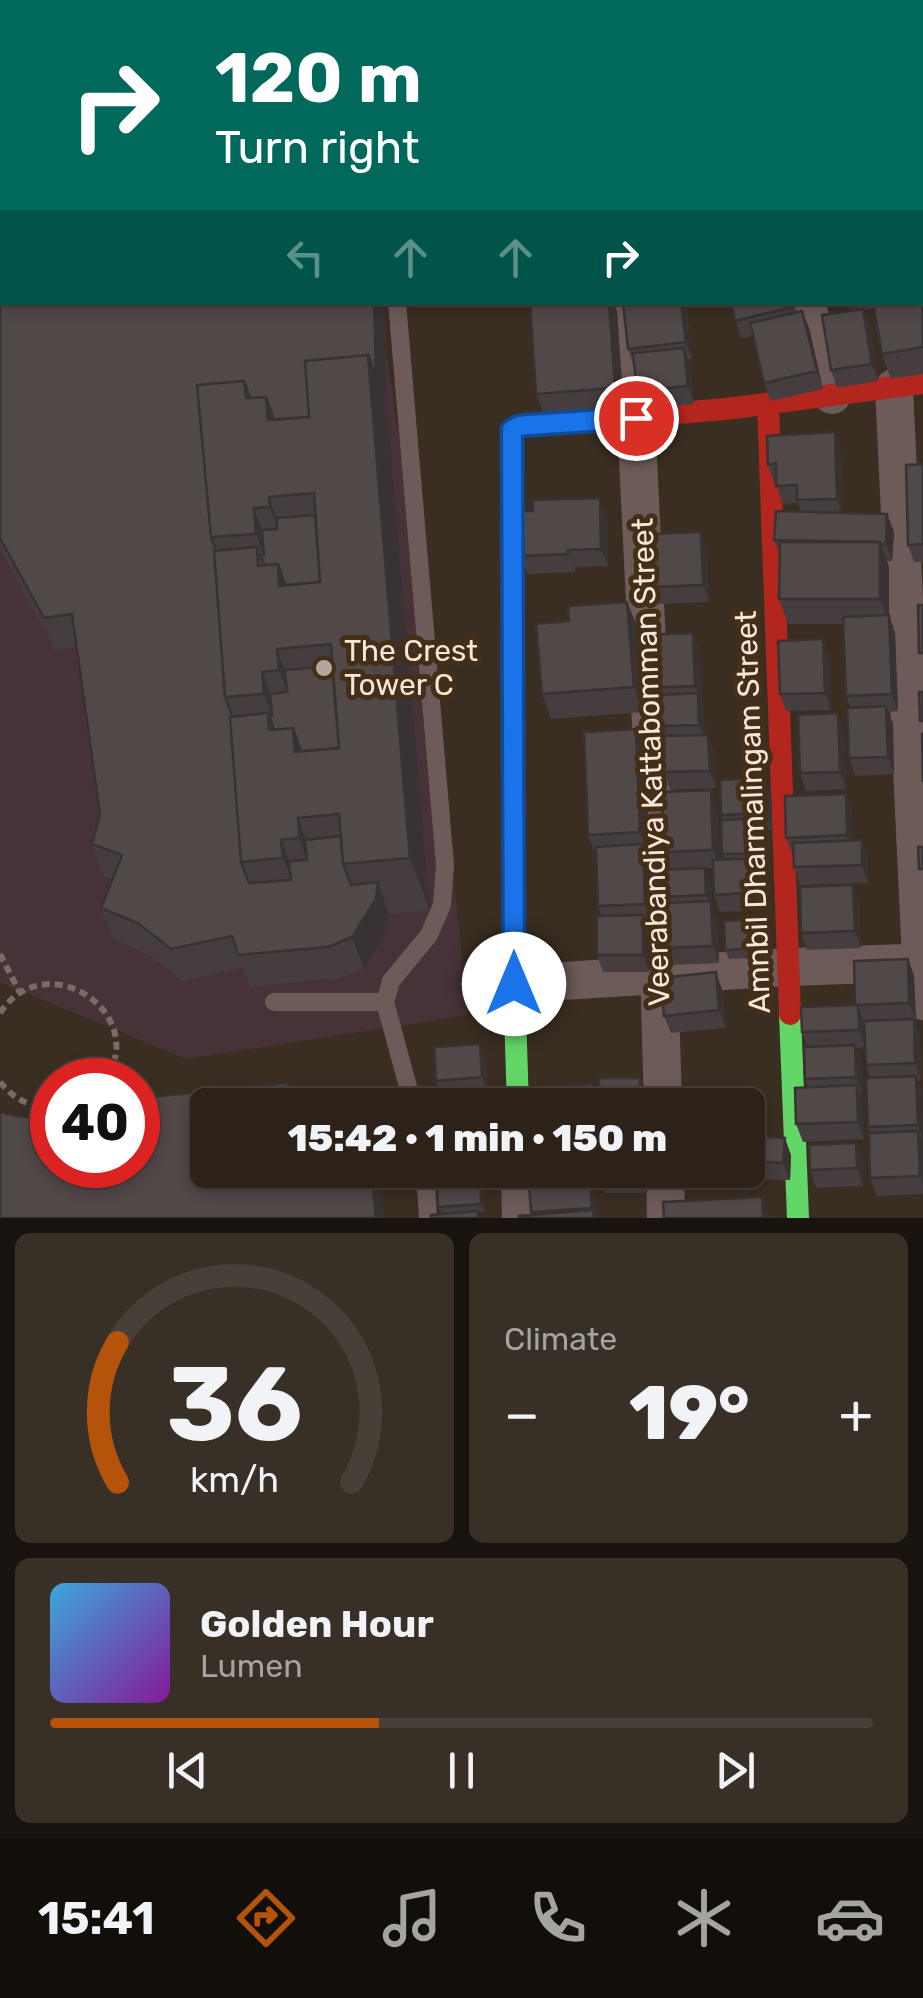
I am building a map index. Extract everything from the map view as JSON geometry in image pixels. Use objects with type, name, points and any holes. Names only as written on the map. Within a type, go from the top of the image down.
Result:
[{"type":"street","name":"Veerabandiya Kattabomman Street","points":[[622,305],[636,418],[663,1088]]},
{"type":"street","points":[[807,305],[832,395]]},
{"type":"street","points":[[517,1088],[512,430],[519,426],[636,418],[908,386],[923,1001]]},
{"type":"street","name":"Amnbil Dharmalingam Street","points":[[768,404],[798,1218]]},
{"type":"street","points":[[514,984],[922,963]]},
{"type":"street","points":[[521,1188],[522,1218]]},
{"type":"street","points":[[665,1188],[666,1218]]},
{"type":"lane","points":[[398,305],[445,865],[442,906],[429,935],[391,981],[385,1002],[408,1088]]},
{"type":"lane","points":[[274,1002],[385,1002]]},
{"type":"lane","points":[[426,1188],[428,1218]]},
{"type":"path","points":[[0,954],[20,993]]},
{"type":"path","points":[[0,1013],[20,993],[40,984],[68,985],[88,994],[104,1009],[115,1036],[115,1058]]},
{"type":"path","points":[[0,1082],[18,1100],[30,1105]]},
{"type":"shaded area","points":[[0,305],[379,305],[429,643],[468,1015],[186,1059],[0,982]]},
{"type":"building","points":[[0,305],[374,305],[376,376],[368,355],[305,361],[309,417],[274,420],[266,397],[250,398],[244,381],[197,385],[211,537],[216,550],[225,697],[232,716],[241,862],[249,883],[291,880],[289,861],[307,860],[305,840],[341,836],[343,864],[351,885],[378,882],[376,899],[352,937],[328,947],[238,955],[232,936],[171,949],[138,923],[101,908],[122,855],[92,844],[100,814],[72,614],[44,618],[0,538]]},
{"type":"building","points":[[530,305],[609,305],[615,388],[536,394]]},
{"type":"building","points":[[623,305],[681,305],[686,342],[628,349]]},
{"type":"building","points":[[732,305],[792,305],[792,307],[735,321]]},
{"type":"building","points":[[874,305],[922,305],[923,347],[882,354]]},
{"type":"building","points":[[863,309],[872,364],[831,370],[822,315]]},
{"type":"building","points":[[802,311],[817,371],[764,383],[750,323]]},
{"type":"building","points":[[684,348],[688,386],[637,391],[633,353]]},
{"type":"building","name":"The Crest Tower C","points":[[368,355],[410,858],[343,864],[339,814],[298,818],[299,838],[281,840],[283,858],[241,862],[230,717],[268,713],[269,730],[293,728],[295,752],[339,748],[331,644],[277,649],[279,670],[262,672],[264,694],[225,697],[214,551],[257,547],[258,566],[278,564],[279,586],[320,582],[314,493],[269,497],[270,507],[254,508],[256,534],[211,537],[197,385],[244,381],[246,398],[266,397],[268,420],[309,417],[305,361]]},
{"type":"building","points":[[835,432],[837,499],[797,500],[797,485],[776,486],[776,463],[768,465],[767,436]]},
{"type":"building","points":[[923,464],[923,544],[908,545],[906,465]]},
{"type":"building","points":[[600,498],[601,549],[521,556],[520,511],[533,511],[533,500]]},
{"type":"building","points":[[776,511],[887,514],[886,544],[774,540]]},
{"type":"building","points":[[315,515],[320,582],[285,585],[278,564],[264,565],[260,555],[264,555],[262,530],[277,529],[277,518]]},
{"type":"building","points":[[701,532],[703,585],[652,587],[650,534]]},
{"type":"building","points":[[780,542],[880,542],[880,599],[779,599]]},
{"type":"building","points":[[627,602],[634,687],[542,694],[536,624],[569,621],[568,606]]},
{"type":"building","points":[[918,605],[923,605],[923,653],[919,653]]},
{"type":"building","points":[[889,615],[892,694],[846,696],[843,617]]},
{"type":"building","points":[[693,633],[695,686],[643,688],[642,635]]},
{"type":"building","points":[[823,639],[825,693],[780,694],[778,641]]},
{"type":"building","points":[[332,666],[339,748],[301,751],[293,728],[274,730],[269,715],[270,694],[287,692],[285,670]]},
{"type":"building","points":[[919,692],[923,692],[923,721],[920,721]]},
{"type":"building","points":[[698,693],[699,725],[659,726],[658,695]]},
{"type":"building","points":[[886,706],[888,757],[849,758],[847,708]]},
{"type":"building","points":[[838,713],[840,772],[800,773],[798,715]]},
{"type":"building","points":[[636,729],[640,832],[588,835],[584,732]]},
{"type":"building","points":[[708,735],[710,771],[664,772],[662,736]]},
{"type":"building","points":[[765,778],[766,813],[721,815],[720,780]]},
{"type":"building","points":[[711,790],[713,850],[664,852],[662,792]]},
{"type":"building","points":[[846,794],[847,835],[786,838],[785,796]]},
{"type":"building","points":[[763,818],[764,853],[722,854],[721,820]]},
{"type":"building","points":[[862,840],[862,865],[794,867],[793,843]]},
{"type":"building","points":[[643,844],[645,904],[598,906],[596,847]]},
{"type":"building","points":[[918,847],[923,847],[923,869],[919,869]]},
{"type":"building","points":[[761,858],[762,892],[714,895],[713,860]]},
{"type":"building","points":[[705,868],[706,895],[658,897],[657,870]]},
{"type":"building","points":[[853,885],[855,931],[801,933],[800,887]]},
{"type":"building","points":[[711,901],[713,946],[663,948],[662,903]]},
{"type":"building","points":[[643,915],[643,955],[597,955],[597,916]]},
{"type":"building","points":[[764,919],[765,948],[725,950],[724,921]]},
{"type":"building","points":[[908,959],[909,1003],[855,1005],[854,961]]},
{"type":"building","points":[[716,972],[719,1010],[664,1016],[661,978]]},
{"type":"building","points":[[858,1005],[859,1030],[802,1032],[801,1007]]},
{"type":"building","points":[[914,1019],[915,1063],[866,1065],[864,1021]]},
{"type":"building","points":[[480,1044],[482,1077],[436,1081],[434,1047]]},
{"type":"building","points":[[855,1045],[856,1077],[805,1079],[804,1047]]},
{"type":"building","points":[[916,1076],[918,1125],[868,1127],[866,1078]]},
{"type":"building","points":[[599,1078],[640,1078],[640,1088],[599,1088]]},
{"type":"building","points":[[288,1083],[288,1088],[240,1088]]},
{"type":"building","points":[[593,1084],[593,1088],[532,1088]]},
{"type":"building","points":[[857,1085],[858,1122],[796,1124],[795,1088]]},
{"type":"building","points":[[190,1093],[190,1188],[373,1188],[376,1218],[0,1218],[0,1112],[30,1117],[30,1188],[160,1188],[160,1096]]},
{"type":"building","points":[[918,1131],[920,1176],[870,1178],[869,1133]]},
{"type":"building","points":[[765,1137],[785,1138],[783,1163],[765,1162]]},
{"type":"building","points":[[856,1143],[857,1168],[810,1170],[809,1145]]},
{"type":"building","points":[[437,1188],[480,1188],[481,1204],[438,1207]]},
{"type":"building","points":[[529,1188],[591,1188],[592,1208],[531,1212]]},
{"type":"building","points":[[762,1197],[763,1218],[664,1218],[663,1202]]},
{"type":"building","points":[[593,1210],[594,1218],[519,1218],[519,1216]]},
{"type":"building","points":[[478,1211],[478,1218],[431,1218],[431,1215]]},
{"type":"traffic: fast","points":[[512,486],[517,1088]]},
{"type":"traffic: fast","points":[[790,1014],[798,1218]]},
{"type":"traffic: jam","points":[[512,486],[512,430],[519,426],[726,409],[923,383]]},
{"type":"traffic: jam","points":[[768,405],[790,1014]]},
{"type":"place","name":"The Crest Tower C","points":[[324,668]]},
{"type":"route","points":[[514,984],[512,430],[529,425],[636,418]]}]
